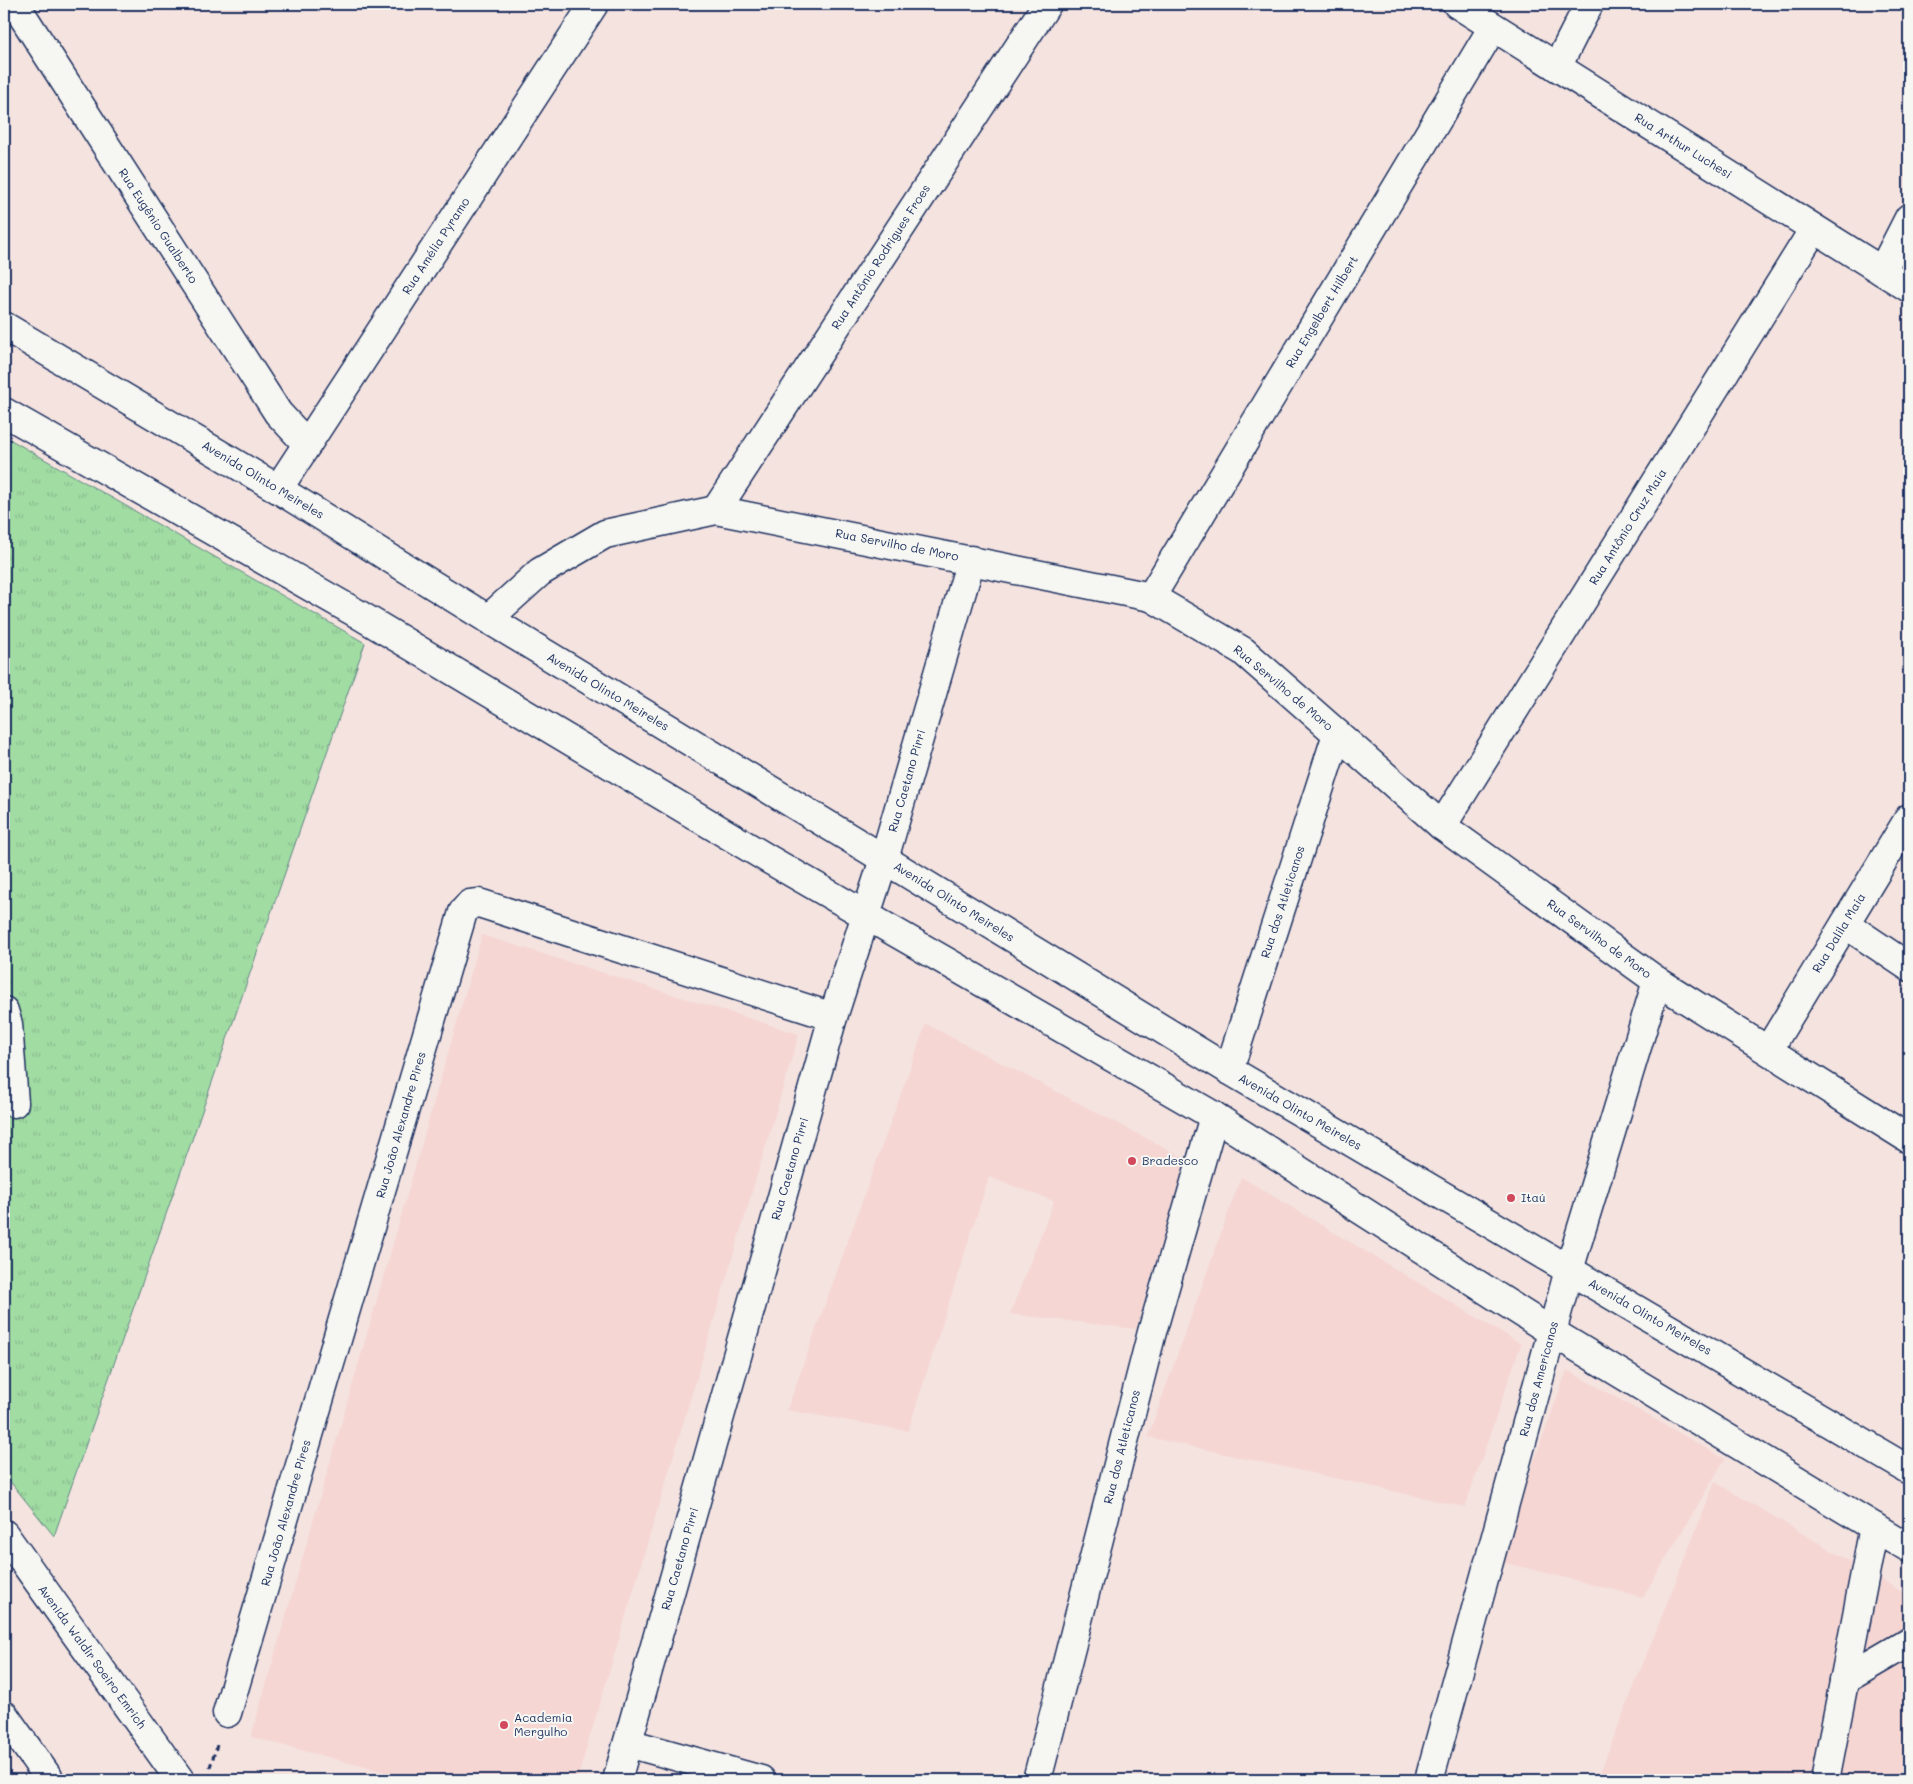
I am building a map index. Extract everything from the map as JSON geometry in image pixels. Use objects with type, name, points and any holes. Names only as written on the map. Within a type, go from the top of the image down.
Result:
[{"type":"street","name":"Rua Eugênio Gualberto","points":[[15,4],[278,413],[307,444]]},
{"type":"street","name":"Rua Amélia Pyramo","points":[[278,488],[594,4]]},
{"type":"street","name":"Rua Antônio Rodrigues Froes","points":[[716,510],[1047,4]]},
{"type":"street","name":"Rua Arthur Luchesi","points":[[1457,4],[1909,288]]},
{"type":"street","points":[[1557,67],[1589,4]]},
{"type":"street","name":"Rua Engelbert Hilbert","points":[[1151,597],[1493,26]]},
{"type":"street","points":[[1882,271],[1909,218]]},
{"type":"street","name":"Rua Antônio Cruz Maia","points":[[1442,826],[1814,229]]},
{"type":"street","name":"Avenida Olinto Meireles","points":[[4,326],[278,488],[488,619],[1229,1070],[1909,1470]]},
{"type":"street","points":[[4,412],[358,614],[770,860],[1214,1116],[1552,1332],[1909,1548]]},
{"type":"street","name":"Rua Servilho de Moro","points":[[488,619],[540,572],[605,534],[716,510],[1151,597],[1243,651],[1442,826],[1657,980],[1909,1139]]},
{"type":"street","name":"Rua Caetano Pirri","points":[[617,1780],[832,1016],[867,915],[971,560]]},
{"type":"street","name":"Rua dos Atleticanos","points":[[1229,1070],[1337,734]]},
{"type":"street","name":"Rua Dalila Maia","points":[[1769,1049],[1909,818]]},
{"type":"street","name":"Rua João Alexandre Pires","points":[[227,1713],[463,912],[470,904],[479,903],[832,1016]]},
{"type":"street","points":[[1845,924],[1909,967]]},
{"type":"street","name":"Rua dos Americanos","points":[[1429,1780],[1569,1270],[1657,980]]},
{"type":"street","points":[[4,1011],[8,1024],[14,1103]]},
{"type":"street","name":"Rua dos Atleticanos","points":[[1037,1780],[1152,1332],[1214,1116]]},
{"type":"street","points":[[1825,1780],[1874,1527]]},
{"type":"street","name":"Avenida Waldir Soeiro Emrich","points":[[4,1534],[180,1780]]},
{"type":"street","points":[[1844,1680],[1909,1642]]},
{"type":"street","points":[[4,1715],[50,1780]]},
{"type":"street","points":[[628,1743],[761,1780]]},
{"type":"path","points":[[208,1772],[227,1713]]},
{"type":"shaded area","points":[[482,935],[799,1034],[577,1780],[415,1780],[251,1737]]},
{"type":"shaded area","points":[[926,1024],[1186,1159],[1136,1329],[1010,1314],[1054,1201],[989,1177],[908,1431],[787,1410]]},
{"type":"shaded area","points":[[1241,1177],[1521,1344],[1465,1507],[1148,1437]]},
{"type":"shaded area","points":[[1567,1370],[1725,1459],[1643,1597],[1498,1561]]},
{"type":"shaded area","points":[[1715,1482],[1909,1596],[1909,1780],[1597,1780]]},
{"type":"green space","points":[[4,436],[365,643],[54,1536],[4,1474]]},
{"type":"place","name":"Bradesco","points":[[1132,1161]]},
{"type":"place","name":"Itaú","points":[[1511,1198]]},
{"type":"place","name":"Academia Mergulho","points":[[504,1725]]}]
